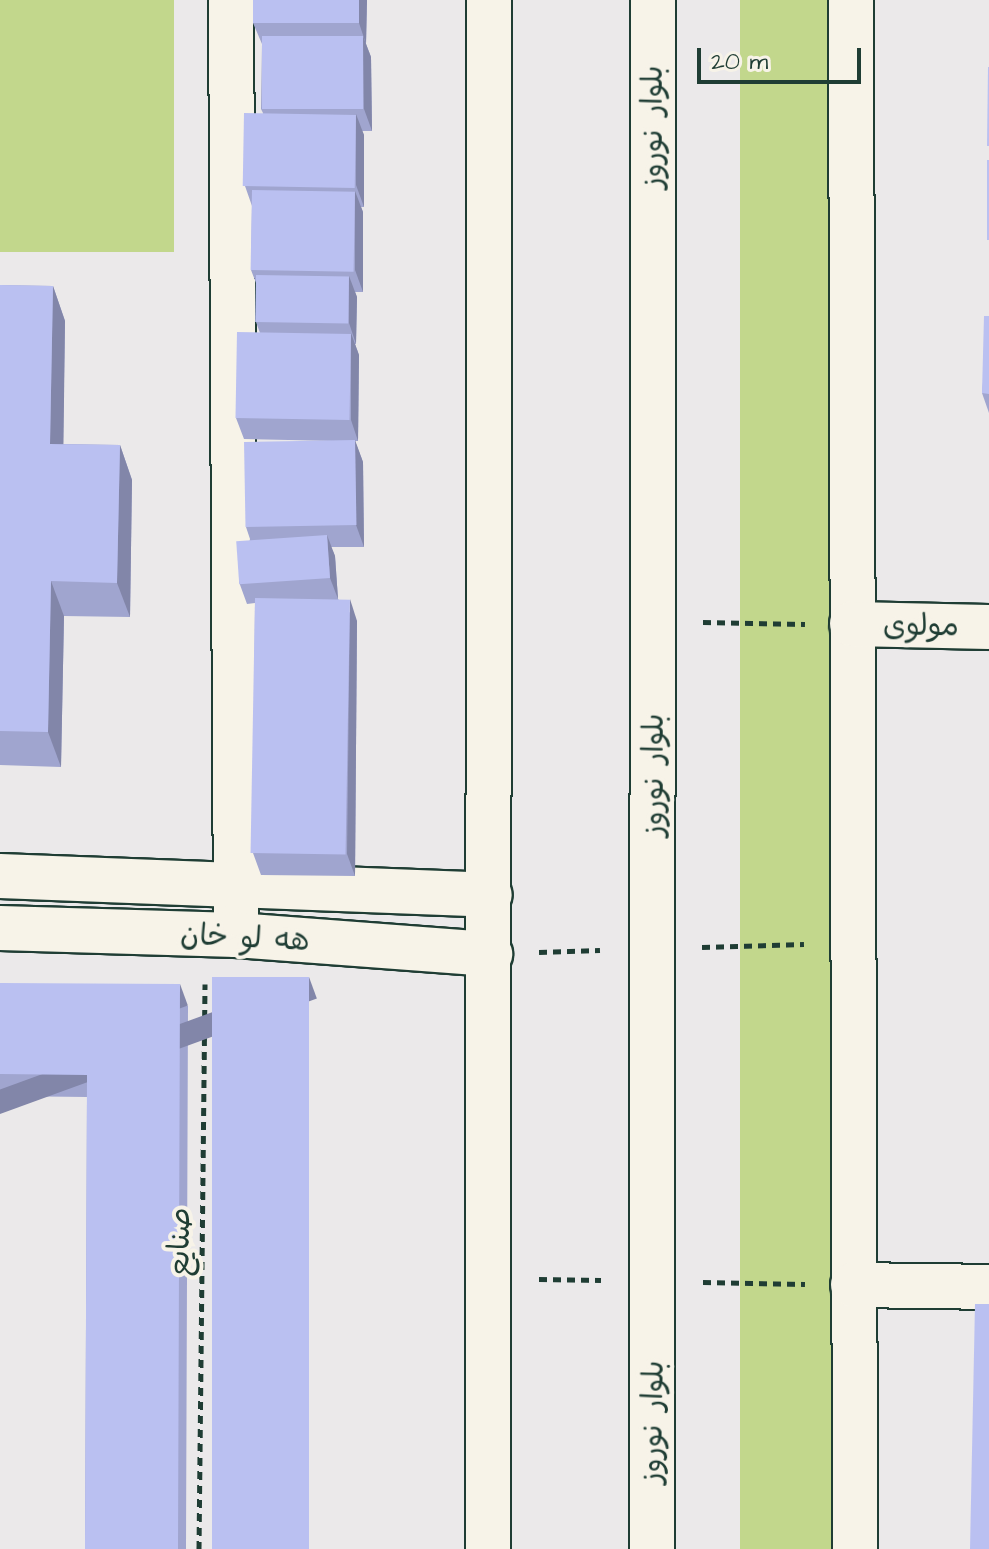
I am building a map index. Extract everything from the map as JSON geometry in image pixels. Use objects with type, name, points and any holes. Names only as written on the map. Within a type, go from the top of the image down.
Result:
[{"type":"street","points":[[221,935],[238,888],[231,0]]},
{"type":"street","points":[[488,1549],[489,0]]},
{"type":"street","name":"بلوار نوروز","points":[[652,1549],[653,0]]},
{"type":"street","points":[[851,0],[855,1549]]},
{"type":"street","name":"مولوی","points":[[852,624],[989,627]]},
{"type":"street","points":[[0,876],[238,888],[490,895]]},
{"type":"street","name":"هه لو خان","points":[[0,928],[221,935],[490,954]]},
{"type":"street","points":[[853,1285],[989,1287]]},
{"type":"path","points":[[654,621],[852,624]]},
{"type":"path","name":"صنایع","points":[[199,1549],[221,935]]},
{"type":"green space","points":[[0,0],[174,0],[174,252],[0,252]]},
{"type":"green space","points":[[740,0],[831,0],[831,1549],[740,1549]]},
{"type":"building","points":[[253,0],[359,0],[359,23],[253,23]]},
{"type":"building","points":[[262,36],[363,36],[363,109],[262,109]]},
{"type":"building","points":[[988,67],[989,146],[987,146]]},
{"type":"building","points":[[244,113],[356,115],[355,188],[243,186]]},
{"type":"building","points":[[989,160],[989,240],[987,240]]},
{"type":"building","points":[[252,190],[355,192],[354,272],[251,270]]},
{"type":"building","points":[[256,275],[349,277],[348,324],[255,322]]},
{"type":"building","points":[[0,285],[53,286],[50,444],[120,445],[117,583],[51,581],[48,732],[0,731]]},
{"type":"building","points":[[984,316],[989,316],[989,394],[982,393]]},
{"type":"building","points":[[237,332],[351,334],[349,420],[235,418]]},
{"type":"building","points":[[355,440],[356,525],[246,527],[244,442]]},
{"type":"building","points":[[327,535],[330,578],[239,584],[236,541]]},
{"type":"building","points":[[255,598],[350,600],[346,855],[251,853]]},
{"type":"building","points":[[212,977],[309,977],[309,1549],[212,1549]]},
{"type":"building","points":[[0,983],[180,984],[178,1549],[85,1549],[87,1075],[0,1074]]},
{"type":"building","points":[[975,1304],[989,1304],[989,1549],[970,1549]]}]
